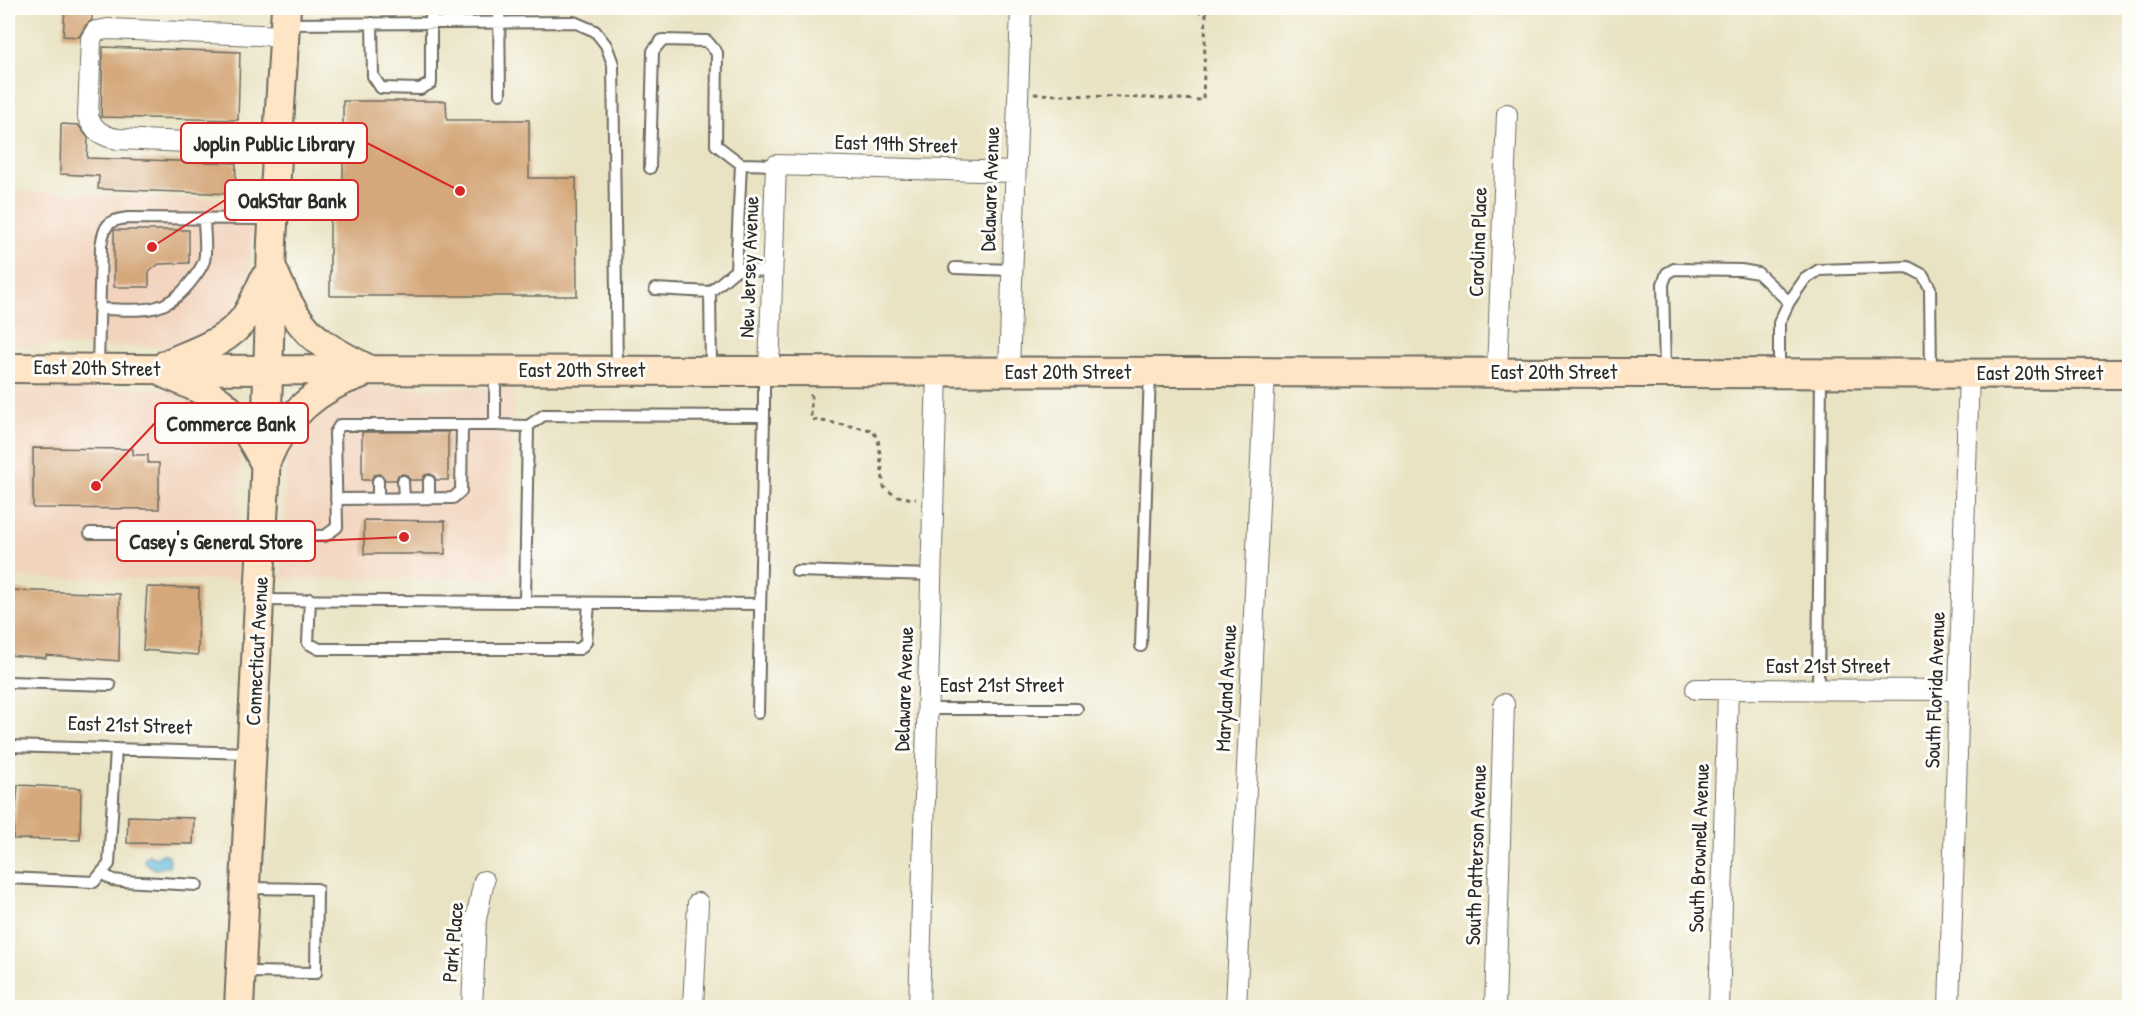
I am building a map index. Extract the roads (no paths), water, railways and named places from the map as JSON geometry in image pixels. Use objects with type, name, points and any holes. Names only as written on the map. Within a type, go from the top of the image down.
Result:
[{"type":"main road","name":"Connecticut Avenue","points":[[239,1008],[262,535],[273,219],[285,22]]},
{"type":"main road","points":[[154,369],[199,350],[232,330],[246,316],[271,265]]},
{"type":"main road","points":[[271,265],[291,307],[312,336],[332,351],[371,370]]},
{"type":"main road","name":"East 20th Street","points":[[8,368],[2130,374]]},
{"type":"main road","points":[[154,369],[201,388],[222,401],[242,424],[265,464]]},
{"type":"main road","points":[[265,464],[282,429],[315,395],[334,384],[371,370]]},
{"type":"street","name":"Delaware Avenue","points":[[1009,372],[1021,8]]},
{"type":"street","points":[[278,146],[118,140],[107,137],[91,124],[88,117],[91,39],[96,31],[108,29],[285,22]]},
{"type":"street","name":"Carolina Place","points":[[1497,372],[1507,114]]},
{"type":"street","name":"East 19th Street","points":[[776,165],[1014,172]]},
{"type":"street","name":"New Jersey Avenue","points":[[766,371],[773,271],[776,165]]},
{"type":"street","name":"Delaware Avenue","points":[[919,1008],[937,372]]},
{"type":"street","name":"Maryland Avenue","points":[[1236,1008],[1265,372]]},
{"type":"street","name":"South Florida Avenue","points":[[1949,1008],[1969,373]]},
{"type":"street","name":"East 21st Street","points":[[1696,689],[1959,690]]},
{"type":"street","name":"South Brownell Avenue","points":[[1719,1008],[1728,689]]},
{"type":"street","name":"South Patterson Avenue","points":[[1495,1008],[1504,704]]},
{"type":"street","name":"Park Place","points":[[472,1008],[476,918],[484,881]]},
{"type":"street","points":[[693,1008],[698,903]]},
{"type":"lane","points":[[372,23],[373,76],[381,88],[420,89],[431,83],[431,8]]},
{"type":"lane","points":[[499,8],[500,94]]},
{"type":"lane","points":[[285,22],[574,22],[595,31],[606,45],[613,64],[617,370]]},
{"type":"lane","points":[[650,168],[653,51],[662,40],[707,41],[717,53],[716,145],[741,164],[776,165]]},
{"type":"lane","points":[[736,270],[741,164]]},
{"type":"lane","points":[[98,368],[100,246],[108,223],[128,218],[273,219]]},
{"type":"lane","points":[[99,309],[154,309],[170,303],[181,294],[195,277],[204,260],[204,219]]},
{"type":"lane","points":[[1779,373],[1779,324],[1789,302],[1805,279],[1819,270],[1908,267],[1923,275],[1930,288],[1931,373]]},
{"type":"lane","points":[[955,268],[1012,270]]},
{"type":"lane","points":[[1665,372],[1663,284],[1667,273],[1674,269],[1741,270],[1758,273],[1789,302]]},
{"type":"lane","points":[[656,289],[710,292],[736,270],[773,271]]},
{"type":"lane","points":[[710,292],[711,371]]},
{"type":"lane","points":[[495,370],[495,425]]},
{"type":"lane","points":[[758,713],[766,371]]},
{"type":"lane","points":[[1142,646],[1150,372]]},
{"type":"lane","points":[[1818,690],[1821,373]]},
{"type":"lane","points":[[262,535],[325,536],[337,527],[335,433],[340,425],[376,429],[428,430],[462,426],[528,426],[544,414],[764,416]]},
{"type":"lane","points":[[336,499],[453,498],[461,491],[462,426]]},
{"type":"lane","points":[[525,602],[528,426]]},
{"type":"lane","points":[[378,481],[378,498]]},
{"type":"lane","points":[[404,481],[404,498]]},
{"type":"lane","points":[[429,481],[429,498]]},
{"type":"lane","points":[[90,533],[130,533]]},
{"type":"lane","points":[[155,534],[194,535]]},
{"type":"lane","points":[[797,572],[932,575]]},
{"type":"lane","points":[[310,599],[308,643],[319,648],[580,649],[586,642],[589,603]]},
{"type":"lane","points":[[259,600],[760,604]]},
{"type":"lane","points":[[8,682],[110,684]]},
{"type":"lane","points":[[8,688],[19,682]]},
{"type":"lane","name":"East 21st Street","points":[[928,709],[1077,709]]},
{"type":"lane","name":"East 21st Street","points":[[8,746],[252,753]]},
{"type":"lane","points":[[8,878],[94,882],[103,874],[109,864],[116,749]]},
{"type":"lane","points":[[103,874],[113,880],[197,885]]},
{"type":"lane","points":[[241,972],[316,973],[317,890],[245,888]]},
{"type":"water","points":[[163,854],[168,855],[169,866],[155,869],[144,862],[145,857],[149,855],[155,858]]},
{"type":"place","name":"Joplin Public Library","points":[[460,191]]},
{"type":"place","name":"OakStar Bank","points":[[152,247]]},
{"type":"place","name":"Commerce Bank","points":[[96,486]]},
{"type":"place","name":"Casey's General Store","points":[[404,537]]}]
